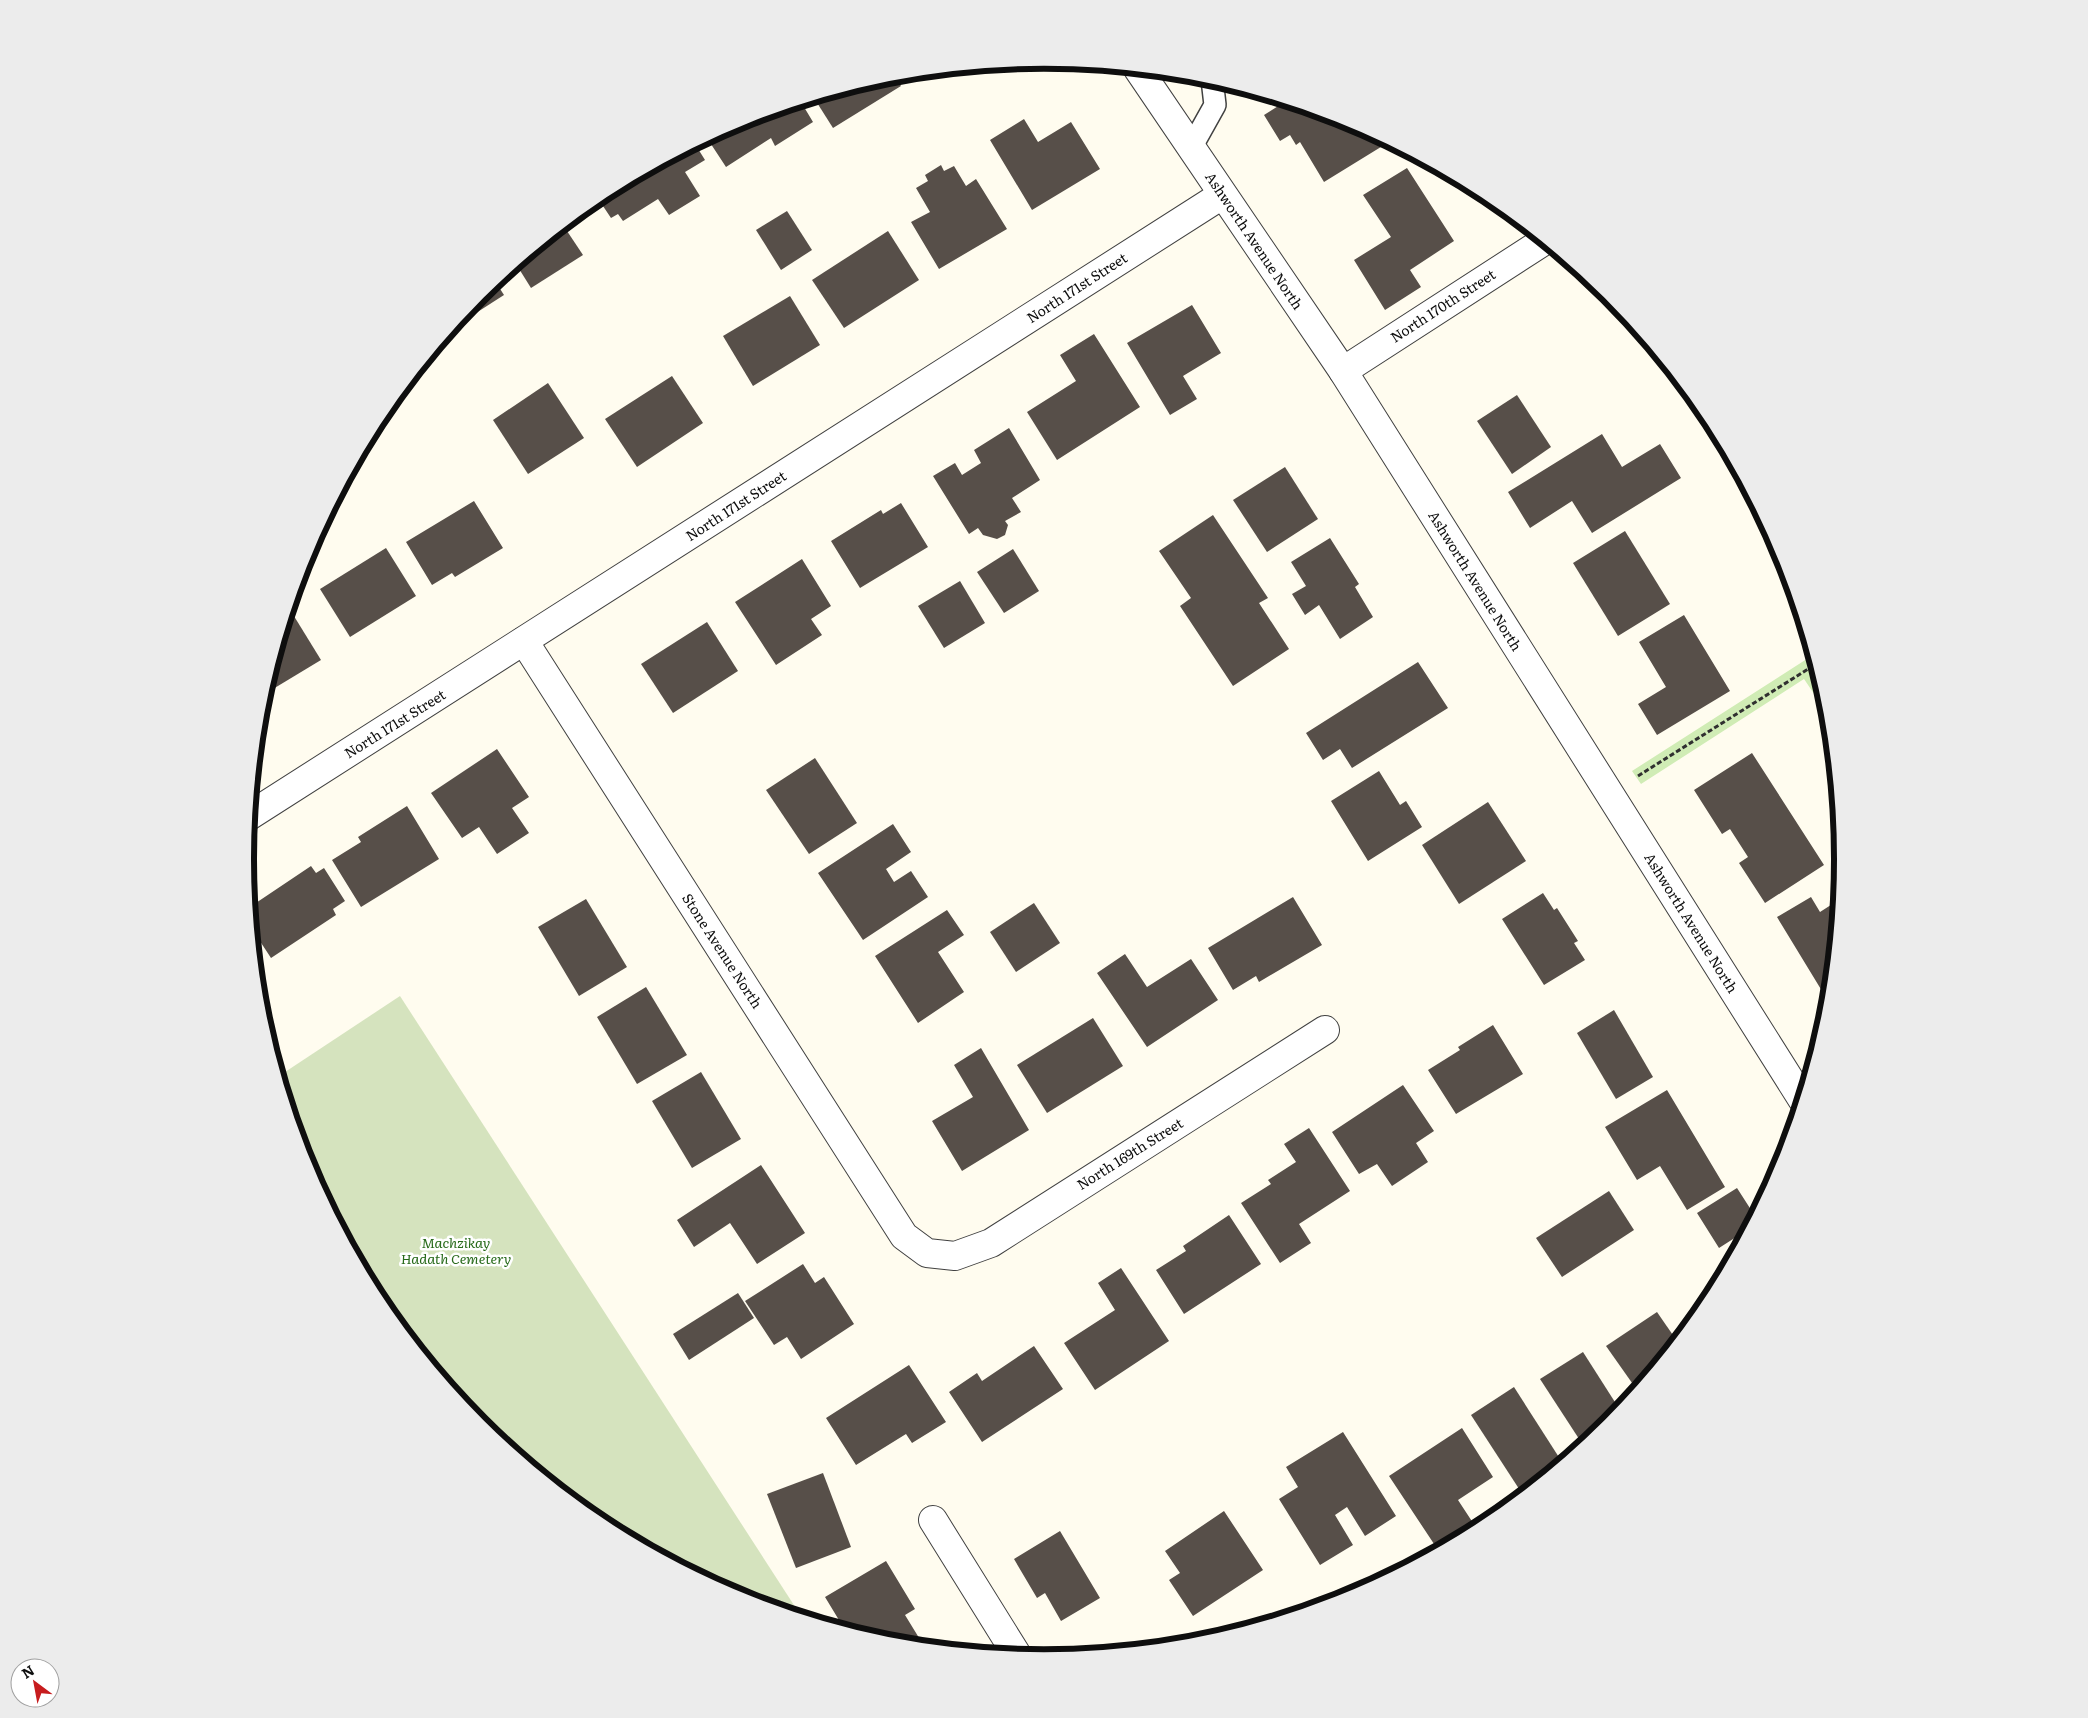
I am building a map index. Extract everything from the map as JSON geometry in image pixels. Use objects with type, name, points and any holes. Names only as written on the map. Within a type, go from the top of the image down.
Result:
[{"type":"street","name":"Ashworth Avenue North","points":[[1142,75],[1342,371],[1798,1093]]},
{"type":"street","name":"North 171st Street","points":[[255,812],[1222,195]]},
{"type":"street","name":"North 170th Street","points":[[1342,371],[1539,244]]},
{"type":"street","name":"Stone Avenue North","points":[[524,642],[904,1236],[927,1253]]},
{"type":"street","name":"North 169th Street","points":[[927,1253],[955,1256],[990,1243],[1325,1030]]},
{"type":"street","points":[[933,1520],[1012,1648]]},
{"type":"lane","points":[[1191,148],[1215,106],[1213,88]]},
{"type":"path","points":[[1610,794],[1810,668]]},
{"type":"green space","points":[[1808,658],[1818,699],[1804,679],[1641,784],[1632,771]]},
{"type":"green space","name":"Machzikay Hadath Cemetery","points":[[400,996],[796,1609],[742,1589],[694,1568],[649,1543],[605,1516],[563,1486],[485,1418],[417,1340],[387,1298],[360,1254],[335,1209],[314,1161],[284,1073]]},
{"type":"building","points":[[899,83],[901,86],[833,128],[817,103]]},
{"type":"building","points":[[1279,105],[1346,129],[1383,145],[1324,182],[1300,142],[1296,145],[1290,135],[1280,141],[1264,115]]},
{"type":"building","points":[[804,107],[813,122],[775,146],[771,138],[726,167],[710,143],[742,129]]},
{"type":"building","points":[[1024,119],[1038,142],[1071,122],[1100,169],[1032,210],[990,140]]},
{"type":"building","points":[[698,148],[705,160],[685,172],[700,196],[669,215],[658,199],[623,221],[618,214],[611,218],[602,204],[649,175]]},
{"type":"building","points":[[941,165],[944,171],[954,166],[966,186],[976,179],[1007,229],[939,269],[911,222],[930,212],[916,188],[928,181],[925,175]]},
{"type":"building","points":[[1407,168],[1454,241],[1410,270],[1421,287],[1385,310],[1354,260],[1391,237],[1363,195]]},
{"type":"building","points":[[787,211],[812,250],[781,270],[756,230]]},
{"type":"building","points":[[566,230],[583,255],[531,288],[519,269]]},
{"type":"building","points":[[888,231],[919,280],[844,328],[812,280]]},
{"type":"building","points":[[499,287],[504,295],[469,318]]},
{"type":"building","points":[[790,296],[820,345],[753,386],[723,336]]},
{"type":"building","points":[[1192,305],[1221,353],[1183,376],[1197,399],[1170,415],[1127,343]]},
{"type":"building","points":[[1094,334],[1140,407],[1057,460],[1027,412],[1076,381],[1060,355]]},
{"type":"building","points":[[672,376],[703,423],[637,467],[605,419]]},
{"type":"building","points":[[548,383],[584,438],[528,474],[493,420]]},
{"type":"building","points":[[1517,395],[1551,447],[1512,474],[1477,421]]},
{"type":"building","points":[[1009,428],[1040,480],[1012,498],[1021,512],[1005,521],[1008,525],[1005,535],[997,539],[983,535],[978,528],[969,534],[933,476],[955,463],[962,475],[981,463],[974,450]]},
{"type":"building","points":[[1602,434],[1622,467],[1660,444],[1681,478],[1592,533],[1572,501],[1530,528],[1508,492]]},
{"type":"building","points":[[1285,467],[1318,519],[1267,552],[1233,500]]},
{"type":"building","points":[[474,501],[503,548],[455,577],[452,573],[432,585],[406,542]]},
{"type":"building","points":[[901,503],[928,547],[860,588],[831,541],[881,510],[883,514]]},
{"type":"building","points":[[1213,515],[1268,598],[1259,603],[1289,649],[1233,686],[1180,606],[1191,598],[1159,551]]},
{"type":"building","points":[[1625,531],[1670,604],[1618,636],[1573,563]]},
{"type":"building","points":[[1330,538],[1359,584],[1355,587],[1373,617],[1340,639],[1319,605],[1305,615],[1292,594],[1306,586],[1291,562]]},
{"type":"building","points":[[386,548],[416,596],[350,637],[320,589]]},
{"type":"building","points":[[1013,549],[1039,591],[1004,613],[977,572]]},
{"type":"building","points":[[802,559],[831,606],[811,619],[822,635],[776,665],[735,602]]},
{"type":"building","points":[[960,581],[985,623],[944,648],[918,606]]},
{"type":"building","points":[[293,615],[321,660],[273,689]]},
{"type":"building","points":[[1684,615],[1730,691],[1657,735],[1638,704],[1666,687],[1639,642]]},
{"type":"building","points":[[707,622],[738,671],[673,713],[641,664]]},
{"type":"building","points":[[1418,662],[1448,708],[1352,768],[1340,749],[1323,760],[1306,733]]},
{"type":"building","points":[[497,749],[529,797],[512,808],[529,833],[497,854],[479,827],[462,838],[431,793]]},
{"type":"building","points":[[1752,753],[1824,865],[1765,903],[1739,863],[1748,857],[1730,829],[1722,834],[1694,790]]},
{"type":"building","points":[[815,758],[857,823],[809,854],[766,790]]},
{"type":"building","points":[[1379,771],[1400,805],[1406,801],[1422,827],[1368,861],[1331,801]]},
{"type":"building","points":[[1488,802],[1526,861],[1459,904],[1422,845]]},
{"type":"building","points":[[407,806],[439,859],[361,907],[332,860],[361,842],[358,837]]},
{"type":"building","points":[[893,824],[911,852],[886,869],[894,882],[911,871],[928,897],[863,940],[818,873]]},
{"type":"building","points":[[311,866],[316,873],[324,868],[345,901],[333,909],[336,915],[271,958],[258,939],[255,904]]},
{"type":"building","points":[[1543,893],[1554,910],[1557,908],[1578,941],[1574,943],[1585,960],[1544,985],[1502,919]]},
{"type":"building","points":[[1293,897],[1322,945],[1259,982],[1256,976],[1233,990],[1208,948]]},
{"type":"building","points":[[1811,897],[1820,912],[1833,904],[1822,991],[1777,917]]},
{"type":"building","points":[[586,899],[627,967],[579,996],[538,927]]},
{"type":"building","points":[[1034,903],[1060,943],[1016,972],[990,932]]},
{"type":"building","points":[[947,910],[964,935],[938,952],[964,992],[918,1023],[875,956]]},
{"type":"building","points":[[1125,954],[1147,987],[1191,959],[1218,1000],[1147,1047],[1097,973]]},
{"type":"building","points":[[646,987],[687,1055],[637,1084],[597,1017]]},
{"type":"building","points":[[1614,1010],[1653,1077],[1616,1099],[1577,1033]]},
{"type":"building","points":[[1093,1018],[1123,1066],[1047,1113],[1017,1065]]},
{"type":"building","points":[[1493,1025],[1523,1074],[1456,1114],[1428,1070],[1460,1050],[1458,1047]]},
{"type":"building","points":[[981,1048],[1029,1130],[962,1171],[932,1121],[973,1097],[954,1065]]},
{"type":"building","points":[[701,1072],[741,1139],[692,1168],[652,1101]]},
{"type":"building","points":[[1403,1085],[1434,1131],[1416,1143],[1428,1162],[1392,1186],[1377,1164],[1359,1174],[1332,1132]]},
{"type":"building","points":[[1667,1090],[1725,1187],[1687,1210],[1660,1166],[1637,1180],[1605,1127]]},
{"type":"building","points":[[1309,1128],[1350,1191],[1299,1224],[1311,1243],[1280,1263],[1241,1203],[1271,1184],[1268,1180],[1296,1162],[1284,1144]]},
{"type":"building","points":[[761,1165],[805,1233],[757,1264],[730,1223],[694,1247],[677,1220]]},
{"type":"building","points":[[1737,1188],[1752,1211],[1738,1236],[1719,1248],[1697,1213]]},
{"type":"building","points":[[1609,1191],[1634,1230],[1562,1277],[1536,1238]]},
{"type":"building","points":[[1229,1215],[1261,1264],[1184,1314],[1156,1270],[1186,1251],[1183,1246]]},
{"type":"building","points":[[803,1264],[815,1283],[824,1277],[854,1324],[801,1359],[787,1337],[774,1345],[745,1301]]},
{"type":"building","points":[[1121,1268],[1169,1341],[1095,1390],[1064,1343],[1115,1310],[1098,1283]]},
{"type":"building","points":[[738,1293],[754,1318],[689,1360],[673,1334]]},
{"type":"building","points":[[1657,1312],[1674,1336],[1633,1385],[1606,1346]]},
{"type":"building","points":[[1034,1346],[1063,1389],[982,1442],[949,1392],[977,1373],[982,1381]]},
{"type":"building","points":[[1583,1352],[1616,1404],[1580,1440],[1540,1379]]},
{"type":"building","points":[[909,1365],[946,1422],[912,1443],[906,1434],[856,1465],[826,1418]]},
{"type":"building","points":[[1514,1387],[1559,1458],[1520,1490],[1471,1415]]},
{"type":"building","points":[[1462,1428],[1493,1477],[1458,1500],[1473,1522],[1435,1545],[1389,1476]]},
{"type":"building","points":[[1343,1432],[1396,1516],[1365,1536],[1347,1507],[1335,1515],[1353,1545],[1320,1565],[1279,1499],[1298,1487],[1286,1467]]},
{"type":"building","points":[[823,1473],[851,1547],[796,1568],[767,1494]]},
{"type":"building","points":[[1224,1511],[1263,1570],[1193,1616],[1169,1580],[1180,1573],[1165,1551]]},
{"type":"building","points":[[1060,1531],[1100,1598],[1061,1621],[1045,1593],[1037,1598],[1014,1559]]},
{"type":"building","points":[[886,1561],[915,1609],[905,1615],[919,1639],[840,1622],[825,1597]]}]
